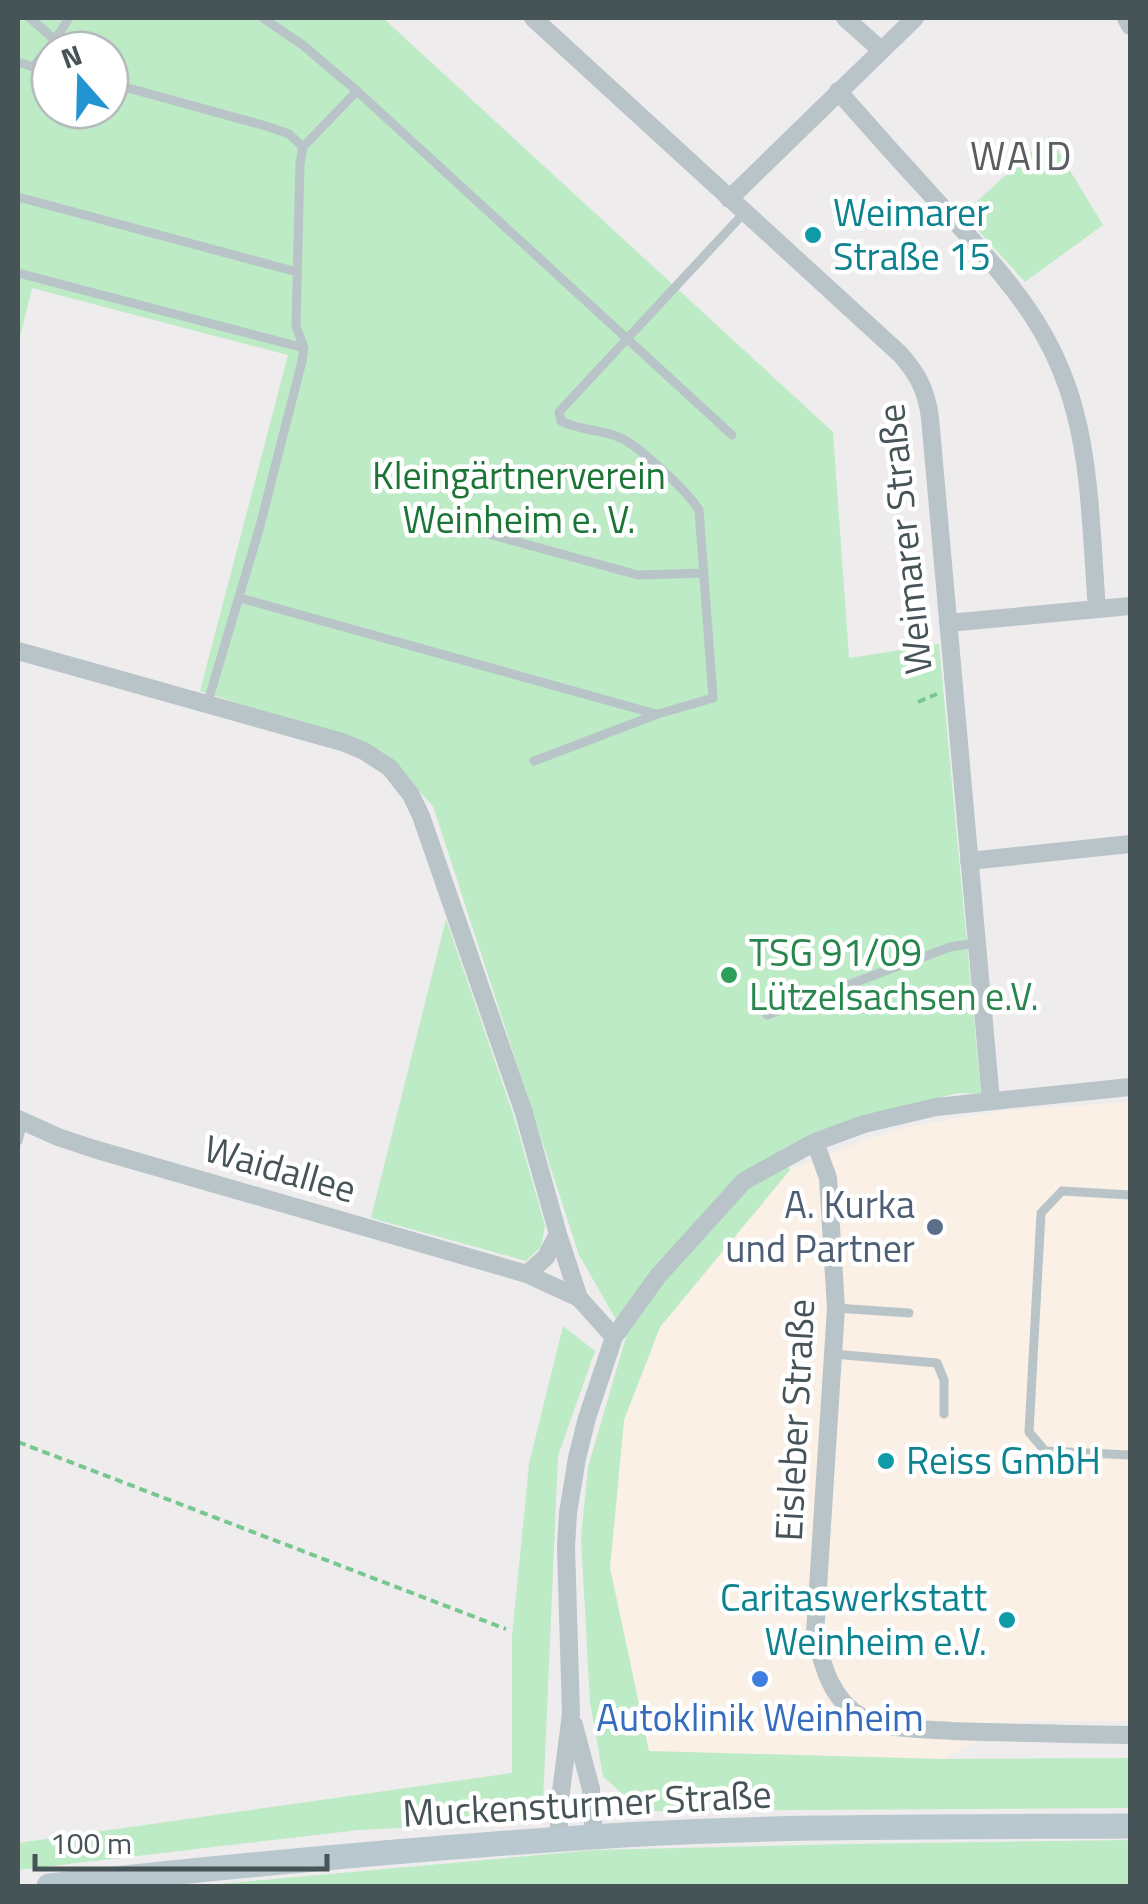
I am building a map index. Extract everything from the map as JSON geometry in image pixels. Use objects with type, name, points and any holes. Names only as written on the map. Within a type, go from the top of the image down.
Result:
[{"type":"main road","name":"Muckensturmer Straße","points":[[49,1886],[335,1857],[594,1837],[860,1828],[1130,1826]]},
{"type":"street","name":"Weimarer Straße","points":[[533,18],[900,354],[922,385],[930,418],[991,1101]]},
{"type":"street","points":[[845,18],[881,50]]},
{"type":"street","points":[[729,199],[915,18]]},
{"type":"street","points":[[1126,18],[1130,26]]},
{"type":"street","points":[[838,92],[1012,285],[1040,326],[1076,413],[1084,458],[1097,609]]},
{"type":"street","points":[[948,623],[1130,606]]},
{"type":"street","points":[[18,651],[342,742],[390,768],[411,795],[435,854],[524,1113],[579,1298]]},
{"type":"street","points":[[969,861],[1130,844]]},
{"type":"street","points":[[559,1840],[559,1807],[571,1714],[566,1582],[568,1513],[576,1458],[614,1337],[658,1276],[744,1181],[816,1142],[864,1124],[936,1107],[1130,1087]]},
{"type":"street","name":"Waidallee","points":[[20,1120],[94,1150],[527,1274],[579,1298],[614,1337]]},
{"type":"street","name":"Eisleber Straße","points":[[816,1142],[828,1178],[836,1308],[816,1634],[825,1674],[840,1700],[864,1719],[906,1729],[1130,1734]]},
{"type":"street","points":[[527,1274],[546,1257],[558,1234]]},
{"type":"street","points":[[571,1714],[591,1789],[594,1837]]},
{"type":"lane","points":[[263,18],[304,46],[357,92],[732,435]]},
{"type":"lane","points":[[130,89],[266,126],[289,134],[303,146]]},
{"type":"lane","points":[[207,705],[240,598],[304,348],[296,326],[303,146],[357,92]]},
{"type":"lane","points":[[18,197],[297,272]]},
{"type":"lane","points":[[534,761],[658,714],[713,698],[699,510],[689,494],[623,439],[569,425],[561,421],[559,412],[744,213]]},
{"type":"lane","points":[[18,273],[304,348]]},
{"type":"lane","points":[[412,512],[638,575],[704,574]]},
{"type":"lane","points":[[240,598],[658,714]]},
{"type":"lane","points":[[766,1015],[950,947],[976,944]]},
{"type":"lane","points":[[18,1141],[20,1120]]},
{"type":"lane","points":[[1130,1195],[1062,1191],[1041,1213],[1029,1432],[1045,1451],[1130,1455]]},
{"type":"lane","points":[[836,1308],[909,1313]]},
{"type":"lane","points":[[833,1354],[937,1363],[944,1380],[944,1414]]},
{"type":"path","points":[[18,1442],[506,1629]]},
{"type":"shaded area","points":[[1130,1102],[1130,1721],[1023,1721],[940,1759],[649,1751],[610,1568],[624,1420],[660,1327],[790,1170],[906,1127],[999,1111]]},
{"type":"green space","name":"Kleingärtnerverein Weinheim e. V.","points":[[18,18],[383,18],[833,432],[849,658],[939,644],[981,1094],[958,1093],[853,1119],[778,1155],[790,1170],[660,1327],[624,1420],[610,1568],[649,1751],[940,1759],[1130,1758],[1130,1808],[640,1811],[603,1776],[590,1702],[581,1537],[588,1467],[626,1337],[579,1255],[433,806],[380,750],[200,691],[288,355],[32,288],[18,345]]},
{"type":"green space","points":[[1049,136],[1103,225],[1025,282],[963,214]]},
{"type":"green space","points":[[446,919],[513,1114],[545,1226],[541,1247],[526,1261],[371,1218]]},
{"type":"green space","points":[[563,1326],[595,1351],[558,1456],[543,1803],[524,1822],[359,1830],[18,1870],[18,1843],[512,1773],[512,1636],[529,1464]]},
{"type":"green space","points":[[1130,1840],[1130,1886],[197,1886],[595,1850]]},
{"type":"place","name":"Weimarer Straße 15","points":[[813,235]]},
{"type":"place","name":"TSG 91/09 Lützelsachsen e.V.","points":[[729,975]]},
{"type":"place","name":"A. Kurka und Partner","points":[[935,1227]]},
{"type":"place","name":"Reiss GmbH","points":[[886,1461]]},
{"type":"place","name":"Caritaswerkstatt Weinheim e.V.","points":[[1007,1620]]},
{"type":"place","name":"Autoklinik Weinheim","points":[[760,1679]]},
{"type":"district","name":"WAID","points":[[1022,156]]}]
